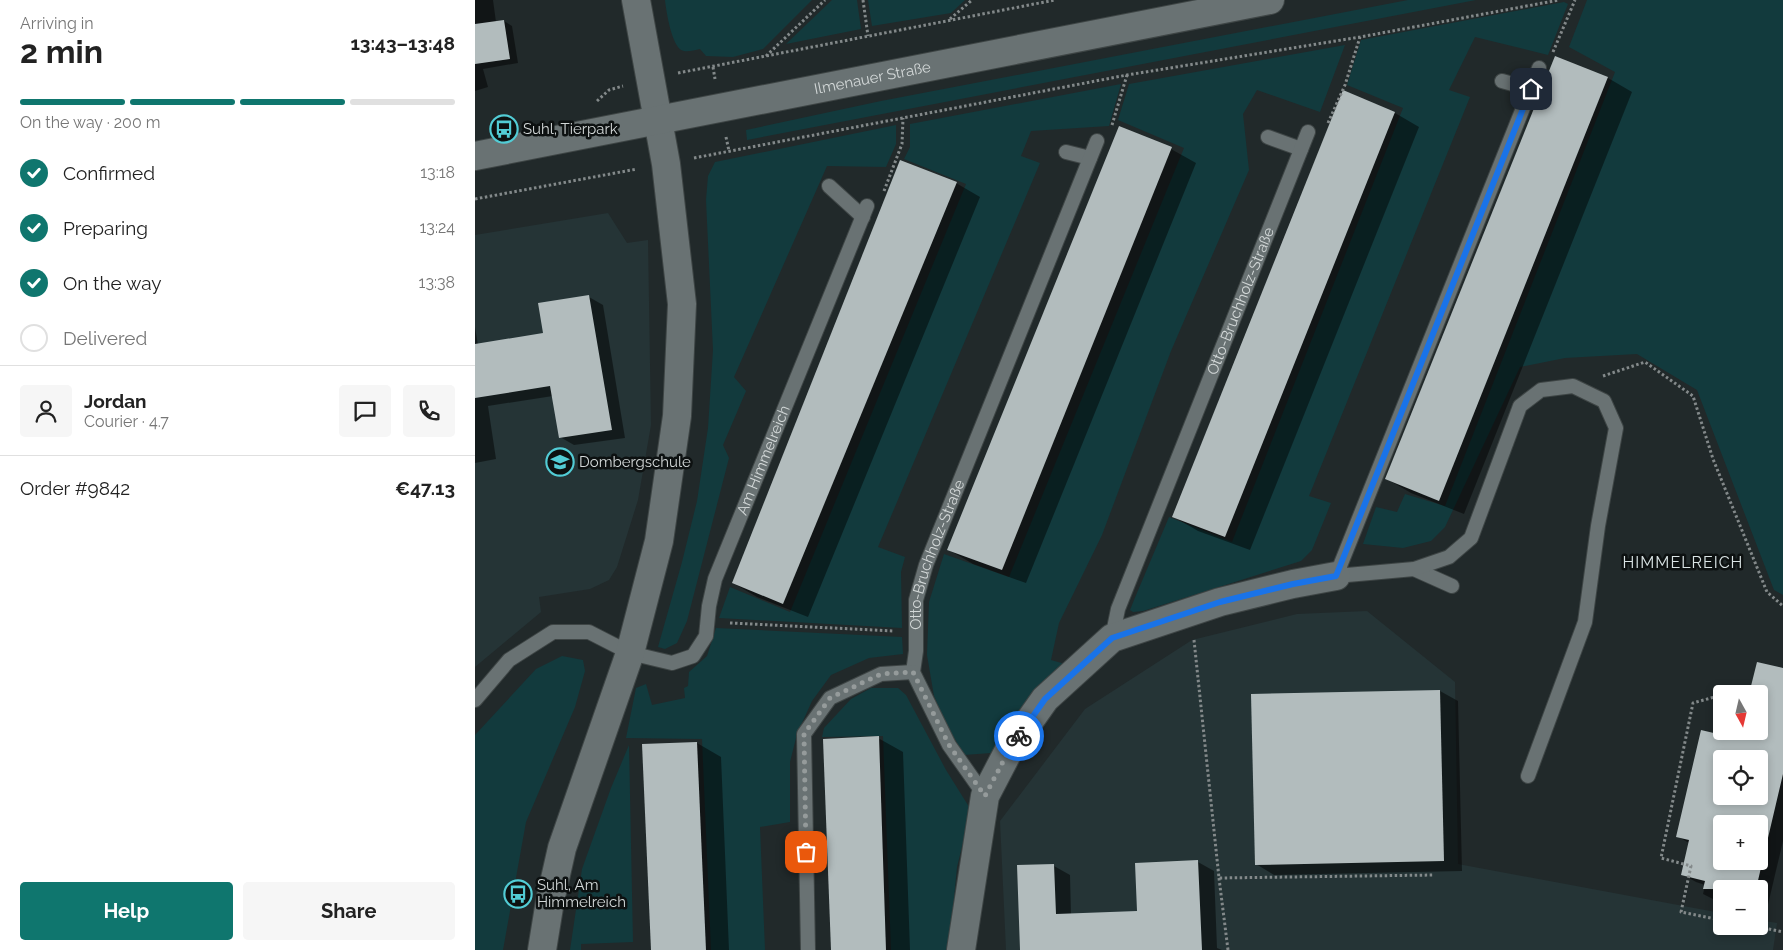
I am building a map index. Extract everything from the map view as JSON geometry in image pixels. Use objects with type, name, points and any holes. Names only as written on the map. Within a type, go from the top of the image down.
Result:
[{"type":"street","points":[[542,950],[550,901],[562,848],[630,653],[659,541],[677,416],[682,304],[666,164],[636,0]]},
{"type":"street","name":"Ilmenauer Straße","points":[[475,156],[1270,0]]},
{"type":"street","points":[[961,950],[985,796],[1009,750],[1045,699],[1112,638],[1220,602],[1293,584],[1336,576]]},
{"type":"lane","points":[[1527,776],[1585,622],[1598,526],[1616,428],[1604,401],[1573,386],[1541,390],[1519,406],[1471,538],[1449,557],[1414,569],[1336,576],[1539,68]]},
{"type":"lane","points":[[1502,81],[1531,89]]},
{"type":"lane","name":"Otto-Bruchholz-Straße","points":[[1112,638],[1118,609],[1308,132]]},
{"type":"lane","points":[[1268,137],[1301,149]]},
{"type":"lane","name":"Otto-Bruchholz-Straße","points":[[913,672],[917,632],[916,600],[926,565],[1097,141]]},
{"type":"lane","points":[[1066,152],[1090,158]]},
{"type":"lane","points":[[829,186],[865,211]]},
{"type":"lane","name":"Am Himmelreich","points":[[475,700],[509,660],[553,632],[589,632],[630,653],[672,663],[693,656],[706,636],[715,579],[865,211]]},
{"type":"lane","points":[[1414,569],[1452,586]]},
{"type":"lane","points":[[808,950],[804,734],[830,698],[881,674],[913,672],[949,745],[985,796]]},
{"type":"path","points":[[765,56],[825,0]]},
{"type":"path","points":[[863,0],[868,36]]},
{"type":"path","points":[[949,21],[972,0]]},
{"type":"path","points":[[592,105],[609,90],[650,79],[1055,0]]},
{"type":"path","points":[[475,199],[1127,75],[1360,37],[1559,0]]},
{"type":"path","points":[[1539,68],[1552,55],[1575,0]]},
{"type":"path","points":[[1308,132],[1329,123],[1345,85],[1360,37]]},
{"type":"path","points":[[1097,141],[1110,132],[1127,75]]},
{"type":"path","points":[[865,211],[881,198],[902,144],[903,118]]},
{"type":"path","points":[[1573,386],[1645,362],[1693,396],[1713,459],[1767,592],[1783,606]]},
{"type":"path","points":[[1191,612],[1228,950]]},
{"type":"path","points":[[707,622],[917,632]]},
{"type":"path","points":[[1713,697],[1693,703],[1661,858],[1691,866],[1681,912],[1713,918]]},
{"type":"path","points":[[1219,878],[1434,875]]},
{"type":"path","points":[[1768,929],[1783,932]]},
{"type":"shaded area","points":[[665,0],[812,0],[763,49],[733,57],[706,56],[700,49],[684,51],[680,49],[670,29]]},
{"type":"shaded area","points":[[832,0],[857,0],[861,29],[786,44]]},
{"type":"shaded area","points":[[868,0],[965,0],[951,13],[872,26]]},
{"type":"shaded area","points":[[1408,0],[1476,0],[747,140],[746,130],[881,101]]},
{"type":"shaded area","points":[[1587,0],[1783,0],[1783,595],[1774,590],[1697,390],[1637,354],[1565,358],[1520,367],[1445,527],[1431,541],[1403,548],[1363,544],[1376,507],[1397,512],[1405,494],[1445,506],[1615,72],[1569,47]]},
{"type":"shaded area","points":[[1564,2],[1568,4],[1548,55],[1475,37],[1449,90],[1470,97],[1309,496],[1331,503],[1312,550],[1301,561],[1143,611],[1133,612],[1130,610],[1169,517],[1232,542],[1403,108],[1347,85],[1361,40]]},
{"type":"shaded area","points":[[1345,45],[1320,112],[1257,90],[1243,114],[1249,170],[1171,351],[1102,535],[1059,623],[1051,660],[1065,664],[1002,737],[991,753],[964,755],[946,724],[934,696],[927,655],[929,602],[944,554],[1009,577],[1184,148],[1118,120],[1129,84]]},
{"type":"shaded area","points":[[1121,84],[1109,126],[1031,131],[1021,156],[1040,163],[878,547],[905,557],[901,572],[902,628],[719,618],[730,587],[790,612],[966,184],[904,159],[910,147],[910,124]]},
{"type":"shaded area","points":[[896,125],[896,144],[886,167],[827,166],[734,377],[746,391],[723,445],[729,458],[687,621],[677,643],[665,649],[658,647],[697,501],[708,428],[713,350],[706,200],[708,176],[715,162]]},
{"type":"shaded area","name":"Dombergschule","points":[[608,213],[627,243],[648,240],[651,425],[638,500],[617,567],[609,580],[590,589],[539,597],[541,612],[475,667],[475,235]]},
{"type":"shaded area","points":[[1367,611],[1455,682],[1458,864],[1713,912],[1713,935],[1768,935],[1768,922],[1777,923],[1773,950],[1006,950],[1000,821],[1085,709],[1192,640],[1297,614]]},
{"type":"shaded area","points":[[716,628],[902,637],[903,654],[869,658],[831,675],[812,701],[797,734],[790,762],[790,822],[760,827],[765,950],[711,950],[702,739],[626,738],[636,688],[646,684],[652,705],[685,698],[684,688],[688,686],[689,672],[707,656]]},
{"type":"shaded area","points":[[562,656],[583,660],[585,671],[575,707],[526,822],[503,950],[475,950],[475,735],[536,669]]},
{"type":"shaded area","points":[[871,688],[898,688],[906,695],[946,770],[971,810],[957,867],[949,950],[891,950],[883,736],[822,737],[824,728],[851,699]]},
{"type":"shaded area","points":[[629,745],[633,942],[581,944],[581,950],[570,950],[582,869],[611,788]]},
{"type":"building","points":[[504,20],[510,59],[475,64],[475,24]]},
{"type":"building","points":[[1555,56],[1608,77],[1439,501],[1385,479]]},
{"type":"building","points":[[1343,90],[1395,112],[1225,537],[1172,517]]},
{"type":"building","points":[[1119,126],[1172,147],[1002,570],[947,550]]},
{"type":"building","points":[[900,160],[957,182],[783,604],[732,583]]},
{"type":"building","points":[[589,295],[612,430],[559,438],[550,386],[475,398],[475,344],[543,333],[538,303]]},
{"type":"building","points":[[1757,662],[1783,668],[1783,774],[1768,838],[1768,815],[1713,815],[1713,870],[1760,870],[1758,880],[1713,880],[1713,889],[1703,889],[1705,881],[1681,875],[1689,840],[1676,837],[1701,730],[1713,733],[1713,740],[1768,740],[1768,685],[1751,685]]},
{"type":"building","points":[[1440,690],[1444,861],[1255,865],[1251,694]]},
{"type":"building","points":[[879,736],[886,950],[831,950],[823,739]]},
{"type":"building","points":[[697,742],[706,950],[651,950],[642,744]]},
{"type":"building","points":[[1198,860],[1202,950],[1020,950],[1017,865],[1054,864],[1056,914],[1137,911],[1135,863]]},
{"type":"way so far","points":[[806,852],[804,734],[830,698],[881,674],[913,672],[949,745],[985,796],[1009,750],[1019,736]]},
{"type":"place","name":"Suhl, Tierpark","points":[[504,129]]},
{"type":"place","name":"Dombergschule","points":[[560,462]]},
{"type":"place","name":"Suhl, Am Himmelreich","points":[[518,894]]},
{"type":"district","name":"HIMMELREICH","points":[[1683,562]]},
{"type":"route","points":[[1019,736],[1045,699],[1112,638],[1220,602],[1293,584],[1336,576],[1531,89]]}]
